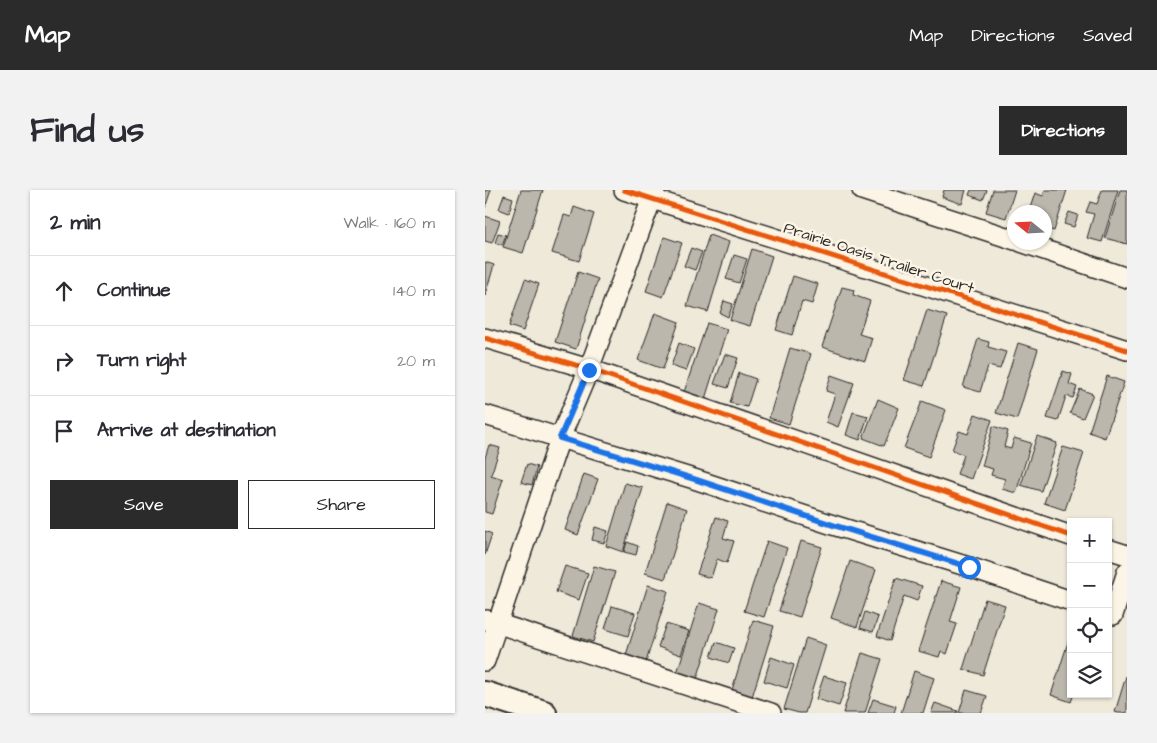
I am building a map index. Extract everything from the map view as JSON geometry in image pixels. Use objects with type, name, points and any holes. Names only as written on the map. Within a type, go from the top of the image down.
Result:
[{"type":"street","name":"Prairie Oasis Trailer Court","points":[[624,190],[653,195],[1127,350]]},
{"type":"street","points":[[863,190],[1007,237]]},
{"type":"street","points":[[485,661],[491,621],[560,438],[589,370],[653,195]]},
{"type":"street","points":[[1045,250],[1127,278]]},
{"type":"street","points":[[485,338],[589,370],[1067,535]]},
{"type":"street","points":[[485,415],[694,479],[1067,600]]},
{"type":"street","points":[[1112,549],[1127,555]]},
{"type":"street","points":[[1116,616],[1127,572]]},
{"type":"street","points":[[491,621],[771,713]]},
{"type":"street","points":[[485,694],[544,713]]},
{"type":"building","points":[[485,190],[491,190],[485,208]]},
{"type":"building","points":[[521,190],[543,190],[523,253],[503,247]]},
{"type":"building","points":[[944,190],[966,190],[962,204],[942,197]]},
{"type":"building","points":[[971,190],[987,190],[983,200],[969,195]]},
{"type":"building","points":[[993,190],[1015,190],[1010,205],[1007,205],[1006,218],[986,212]]},
{"type":"building","points":[[1045,190],[1067,190],[1054,231],[1052,230],[1052,205],[1031,205],[1035,193],[1043,196]]},
{"type":"building","points":[[1102,190],[1118,190],[1102,242],[1087,238],[1094,214],[1086,212],[1090,202],[1097,204]]},
{"type":"building","points":[[1120,190],[1127,190],[1127,244],[1105,238]]},
{"type":"building","points":[[504,195],[513,198],[509,213],[499,209]]},
{"type":"building","points":[[574,207],[594,214],[579,261],[552,253],[564,215],[571,217]]},
{"type":"building","points":[[1069,212],[1078,215],[1074,227],[1064,224]]},
{"type":"building","points":[[485,216],[500,221],[492,243],[485,241]]},
{"type":"building","points":[[498,233],[506,235],[502,245],[495,243]]},
{"type":"building","points":[[709,235],[729,242],[708,312],[687,306]]},
{"type":"building","points":[[664,237],[682,243],[663,297],[646,291]]},
{"type":"building","points":[[691,248],[702,252],[695,270],[684,266]]},
{"type":"building","points":[[752,249],[772,256],[750,326],[730,320]]},
{"type":"building","points":[[734,255],[747,259],[739,283],[726,279]]},
{"type":"building","points":[[485,262],[494,265],[485,296]]},
{"type":"building","points":[[578,272],[598,279],[576,349],[555,342]]},
{"type":"building","points":[[793,276],[818,284],[812,304],[802,301],[792,335],[776,330]]},
{"type":"building","points":[[525,279],[539,284],[523,331],[509,326]]},
{"type":"building","points":[[842,287],[854,290],[853,295],[870,301],[859,334],[872,338],[865,361],[822,347]]},
{"type":"building","points":[[724,301],[733,304],[728,317],[720,313]]},
{"type":"building","points":[[927,310],[947,316],[924,386],[904,380]]},
{"type":"building","points":[[655,313],[679,322],[663,369],[638,360]]},
{"type":"building","points":[[707,323],[727,329],[705,399],[684,392]]},
{"type":"building","points":[[978,339],[989,342],[988,347],[1006,352],[1000,369],[988,366],[980,392],[963,387]]},
{"type":"building","points":[[679,343],[694,349],[686,371],[671,366]]},
{"type":"building","points":[[1018,343],[1038,349],[1017,419],[996,413]]},
{"type":"building","points":[[790,348],[811,354],[789,424],[769,418]]},
{"type":"building","points":[[725,354],[738,358],[728,388],[714,384]]},
{"type":"building","points":[[1063,371],[1072,374],[1069,384],[1077,387],[1073,398],[1066,396],[1058,421],[1047,418]]},
{"type":"building","points":[[739,373],[756,379],[747,407],[730,403]]},
{"type":"building","points":[[831,375],[854,383],[838,427],[826,422],[835,394],[826,391]]},
{"type":"building","points":[[1107,376],[1124,382],[1105,438],[1089,432]]},
{"type":"building","points":[[1080,389],[1093,394],[1083,418],[1070,413]]},
{"type":"building","points":[[878,399],[899,408],[884,446],[863,438]]},
{"type":"building","points":[[922,401],[946,410],[929,457],[904,448]]},
{"type":"building","points":[[853,412],[868,416],[860,440],[846,435]]},
{"type":"building","points":[[975,414],[992,420],[971,479],[957,474],[964,455],[952,450],[959,431],[968,434]]},
{"type":"building","points":[[993,426],[1008,431],[1004,447],[1011,449],[1014,438],[1031,443],[1016,493],[1002,489],[1005,479],[991,475],[993,469],[982,466]]},
{"type":"building","points":[[1037,436],[1057,443],[1041,491],[1021,485]]},
{"type":"building","points":[[489,445],[500,448],[491,475],[503,479],[492,514],[485,512],[485,458]]},
{"type":"building","points":[[1063,447],[1084,453],[1065,510],[1044,503]]},
{"type":"building","points":[[527,464],[537,467],[532,485],[521,482]]},
{"type":"building","points":[[584,474],[598,479],[578,535],[565,530]]},
{"type":"building","points":[[625,483],[643,488],[623,552],[606,546]]},
{"type":"building","points":[[667,502],[687,509],[665,579],[645,573]]},
{"type":"building","points":[[716,517],[728,521],[723,538],[734,541],[727,563],[717,559],[711,578],[697,574]]},
{"type":"building","points":[[595,527],[608,531],[604,543],[592,540]]},
{"type":"building","points":[[485,531],[492,534],[485,555]]},
{"type":"building","points":[[767,541],[787,548],[764,617],[744,611]]},
{"type":"building","points":[[801,541],[822,547],[800,617],[779,611]]},
{"type":"building","points":[[627,542],[638,546],[636,555],[624,552]]},
{"type":"building","points":[[850,561],[876,570],[857,627],[831,618]]},
{"type":"building","points":[[565,566],[588,573],[579,600],[556,592]]},
{"type":"building","points":[[594,566],[615,572],[593,642],[573,636]]},
{"type":"building","points":[[896,578],[922,586],[917,601],[904,596],[890,641],[877,636]]},
{"type":"building","points":[[941,581],[961,587],[950,622],[957,624],[947,654],[941,651],[939,657],[918,651]]},
{"type":"building","points":[[648,585],[668,591],[646,662],[626,655]]},
{"type":"building","points":[[985,599],[1005,605],[983,675],[963,669]]},
{"type":"building","points":[[699,603],[719,609],[697,679],[677,673]]},
{"type":"building","points":[[612,606],[635,613],[628,636],[605,629]]},
{"type":"building","points":[[865,612],[878,617],[873,632],[860,628]]},
{"type":"building","points":[[753,620],[774,626],[752,697],[732,690]]},
{"type":"building","points":[[666,624],[689,631],[681,655],[658,647]]},
{"type":"building","points":[[806,638],[826,645],[805,713],[799,713],[784,709]]},
{"type":"building","points":[[716,642],[734,648],[729,663],[711,657]]},
{"type":"building","points":[[1067,645],[1067,698],[1072,698],[1071,702],[1051,695]]},
{"type":"building","points":[[862,653],[882,659],[865,713],[843,713]]},
{"type":"building","points":[[771,657],[794,665],[787,688],[764,681]]},
{"type":"building","points":[[914,671],[934,678],[923,713],[901,713]]},
{"type":"building","points":[[1127,673],[1127,713],[1118,713],[1115,712]]},
{"type":"building","points":[[824,676],[847,683],[839,706],[816,699]]},
{"type":"building","points":[[966,690],[987,696],[981,713],[959,713]]},
{"type":"building","points":[[873,699],[896,706],[894,713],[868,713]]},
{"type":"building","points":[[935,703],[958,711],[957,713],[931,713]]},
{"type":"cycle path","points":[[624,190],[1127,350]]},
{"type":"cycle path","points":[[485,338],[589,369],[1067,535]]},
{"type":"route","points":[[589,370],[560,438],[969,567]]}]
